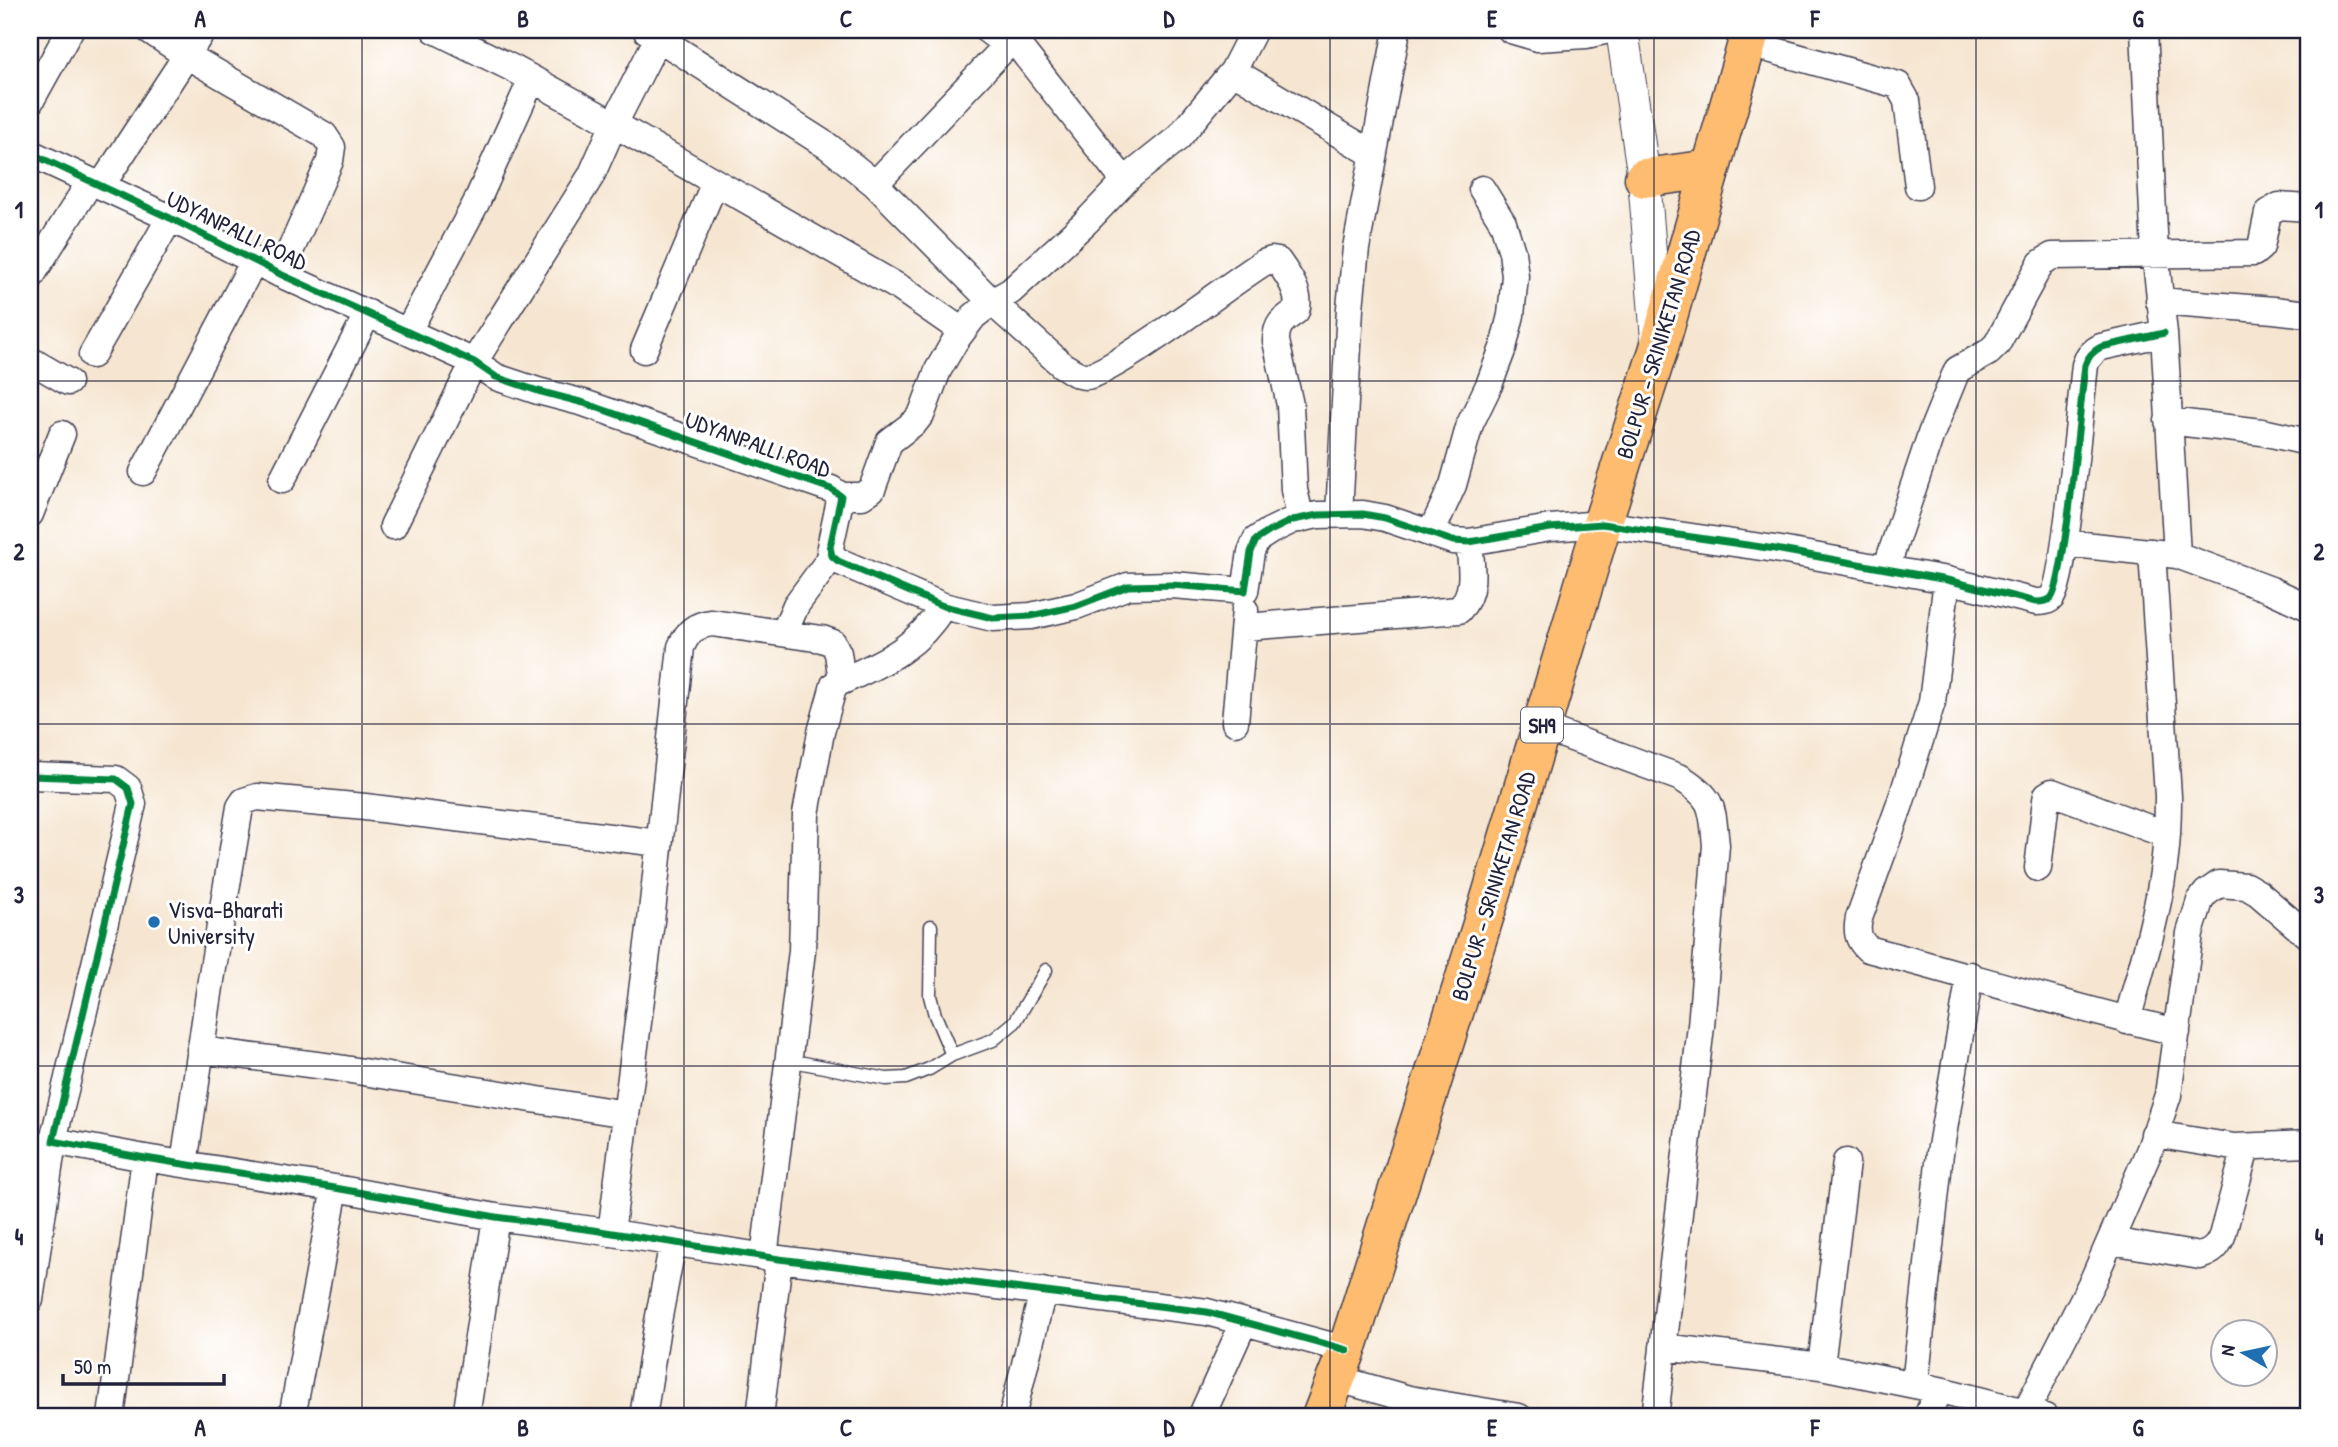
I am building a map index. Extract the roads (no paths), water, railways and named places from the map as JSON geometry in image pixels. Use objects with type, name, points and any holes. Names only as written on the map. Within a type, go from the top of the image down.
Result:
[{"type":"main road","name":"BOLPUR - SRINIKETAN ROAD","points":[[1321,1417],[1341,1364],[1542,727],[1602,524],[1658,351],[1749,37]]},
{"type":"main road","points":[[1644,177],[1711,169]]},
{"type":"street","points":[[30,102],[70,30]]},
{"type":"street","points":[[149,30],[186,55],[324,135],[332,147],[330,161],[280,274]]},
{"type":"street","points":[[30,278],[203,30]]},
{"type":"street","points":[[435,30],[614,124],[900,288],[962,331]]},
{"type":"street","points":[[841,496],[862,496],[872,489],[889,442],[922,414],[938,370],[974,316],[1011,290],[1086,222],[1129,177],[1178,138],[1233,71],[1254,30]]},
{"type":"street","points":[[1339,514],[1350,308],[1356,248],[1397,30]]},
{"type":"street","points":[[1511,30],[1538,38],[1586,35],[1609,30]]},
{"type":"street","points":[[1622,30],[1644,177],[1658,351]]},
{"type":"street","points":[[2127,1021],[2164,872],[2168,835],[2165,554],[2168,421],[2164,333],[2155,253],[2144,30]]},
{"type":"street","points":[[393,526],[474,362],[592,176],[655,32],[829,146],[875,184],[992,302],[1062,365],[1075,373],[1087,376],[1104,369],[1144,345],[1263,263],[1278,261],[1289,276],[1298,300],[1296,311],[1280,322],[1276,341],[1290,405],[1294,491],[1301,519]]},
{"type":"street","points":[[875,184],[1006,36],[1119,174],[1129,177]]},
{"type":"street","points":[[1749,37],[1898,85],[1907,101],[1918,186]]},
{"type":"street","points":[[1233,71],[1373,154]]},
{"type":"street","points":[[408,331],[476,203],[532,79]]},
{"type":"street","name":"UDYANPALLI ROAD","points":[[30,153],[170,218],[280,274],[474,362],[496,377],[631,419],[831,489],[841,496],[830,547],[832,555]]},
{"type":"street","points":[[644,350],[715,182]]},
{"type":"street","points":[[1431,533],[1453,485],[1470,424],[1503,348],[1511,315],[1514,276],[1512,252],[1503,223],[1482,189]]},
{"type":"street","points":[[1886,569],[1931,434],[1956,370],[1989,352],[1997,344],[2041,263],[2052,256],[2254,253],[2261,247],[2268,213],[2279,206],[2308,208]]},
{"type":"street","points":[[92,355],[170,218]]},
{"type":"street","points":[[143,472],[254,261]]},
{"type":"street","points":[[2159,301],[2308,314]]},
{"type":"street","points":[[282,480],[368,313]]},
{"type":"street","points":[[1235,722],[1245,627],[1245,591],[1251,552],[1256,540],[1270,531],[1318,515],[1363,514],[1385,518],[1453,541],[1469,542],[1550,528],[1602,524],[1775,549],[1947,580],[2044,602],[2052,598],[2057,587],[2065,543],[2085,365],[2088,358],[2101,347],[2164,333]]},
{"type":"street","points":[[30,360],[68,382]]},
{"type":"street","points":[[2168,421],[2262,432],[2308,442]]},
{"type":"street","points":[[30,514],[62,434]]},
{"type":"street","points":[[1245,627],[1460,610],[1468,601],[1471,589],[1469,542]]},
{"type":"street","points":[[2065,543],[2165,554],[2271,590],[2308,607]]},
{"type":"street","points":[[784,633],[796,605],[832,555],[838,561],[943,606],[992,618],[1031,616],[1076,606],[1128,586],[1172,585],[1245,591]]},
{"type":"street","points":[[1947,580],[1932,702],[1857,929],[1861,943],[1868,949],[1970,975],[2127,1021],[2177,1032]]},
{"type":"street","points":[[760,1417],[788,1060],[802,951],[806,814],[827,708],[834,685],[900,653],[931,625],[943,606]]},
{"type":"street","points":[[611,1233],[681,647],[687,635],[697,625],[712,623],[833,643],[838,653],[842,681]]},
{"type":"street","points":[[1542,727],[1681,778],[1700,790],[1709,802],[1713,816],[1716,845],[1701,1026],[1655,1417]]},
{"type":"street","points":[[30,776],[116,779],[128,788],[133,804],[53,1141],[30,1300]]},
{"type":"street","points":[[2038,868],[2046,800],[2052,792],[2168,835]]},
{"type":"street","points":[[184,1164],[240,807],[244,801],[257,797],[365,807],[659,843]]},
{"type":"street","points":[[1663,1347],[1821,1366],[1927,1388],[2031,1416],[2111,1241],[2168,1095],[2190,933],[2206,893],[2219,884],[2246,886],[2308,936]]},
{"type":"street","points":[[2152,925],[2190,933]]},
{"type":"street","points":[[1927,1417],[1940,1153],[1970,975]]},
{"type":"street","points":[[200,1051],[332,1067],[626,1114]]},
{"type":"street","points":[[2154,1134],[2246,1148],[2308,1144]]},
{"type":"street","points":[[53,1141],[496,1217],[772,1258],[1207,1312],[1244,1322],[1341,1364],[1409,1399],[1518,1417]]},
{"type":"street","points":[[2111,1241],[2200,1256],[2218,1247],[2246,1148]]},
{"type":"street","points":[[111,1417],[145,1158]]},
{"type":"street","points":[[1821,1366],[1846,1162]]},
{"type":"street","points":[[292,1417],[335,1188]]},
{"type":"street","points":[[466,1417],[496,1217]]},
{"type":"street","points":[[643,1417],[673,1242]]},
{"type":"street","points":[[1012,1417],[1043,1292]]},
{"type":"street","points":[[1201,1417],[1244,1322]]},
{"type":"lane","points":[[931,926],[930,996],[935,1015],[953,1055]]},
{"type":"lane","points":[[788,1060],[886,1079],[906,1078],[953,1055],[993,1040],[1015,1022],[1046,970]]},
{"type":"place","name":"Visva-Bharati University","points":[[154,922]]}]
